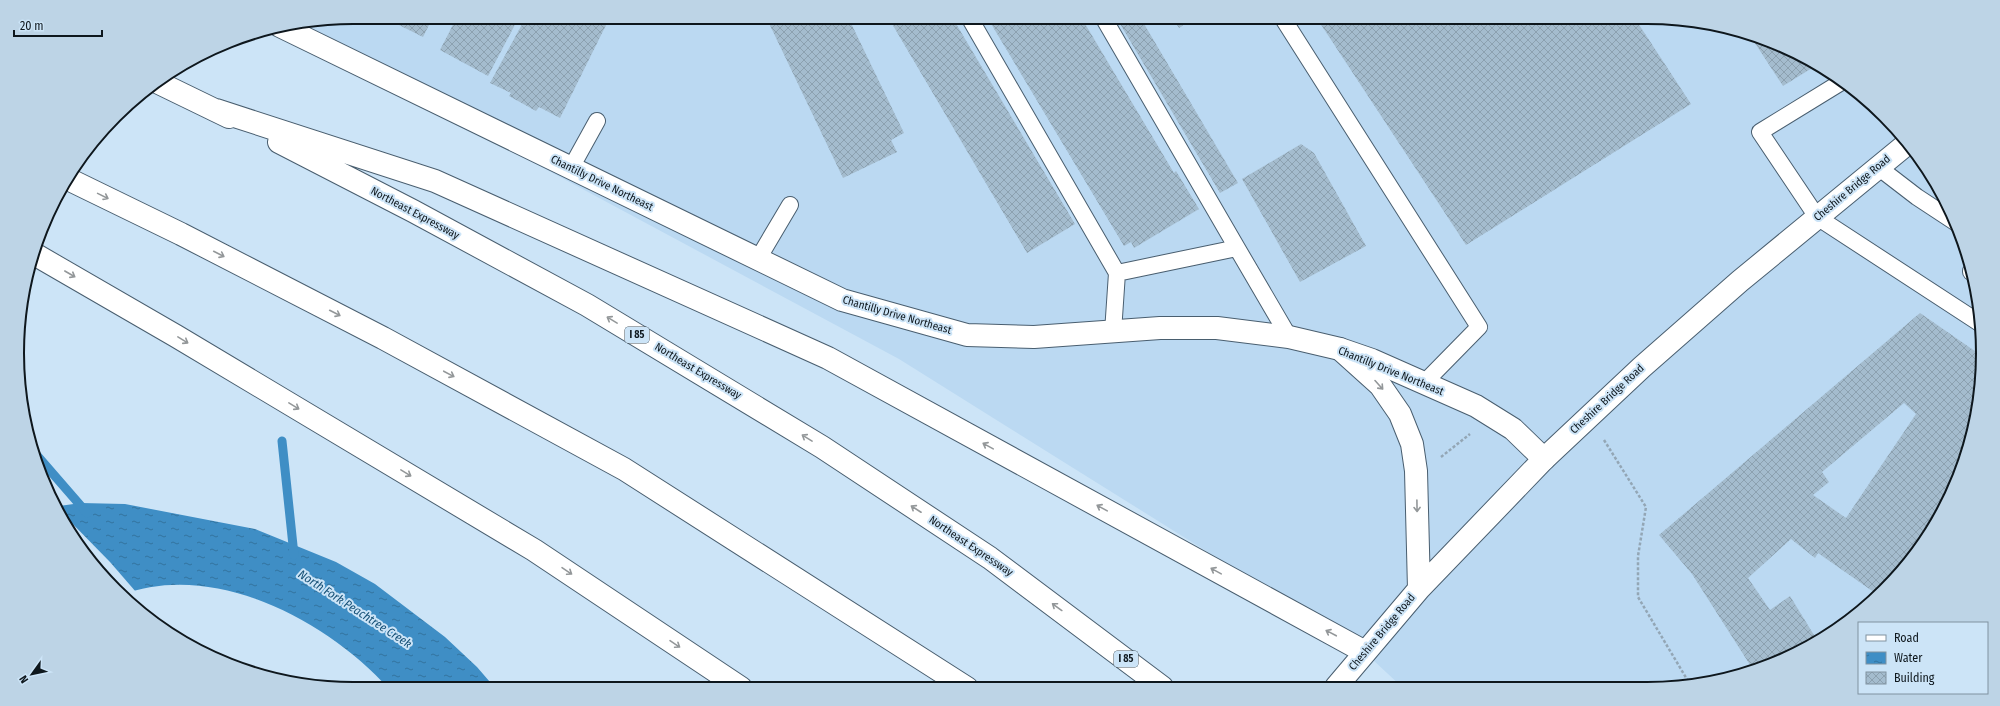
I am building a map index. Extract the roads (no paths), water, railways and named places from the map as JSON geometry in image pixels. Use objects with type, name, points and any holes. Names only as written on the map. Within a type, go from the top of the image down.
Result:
[{"type":"main road","name":"Chantilly Drive Northeast","points":[[294,29],[570,168],[842,300],[967,335],[1034,338],[1160,328],[1217,328],[1289,336],[1340,349],[1372,360],[1476,406],[1513,429],[1544,459]]},
{"type":"main road","name":"Northeast Expressway","points":[[163,84],[413,211],[587,305],[703,374],[822,446],[990,558],[1155,682]]},
{"type":"main road","points":[[216,110],[435,181],[828,358],[1365,652]]},
{"type":"main road","name":"Cheshire Bridge Road","points":[[1340,682],[1419,589],[1544,459],[1589,416],[1712,305],[1903,147]]},
{"type":"main road","points":[[72,181],[181,234],[383,338],[624,469],[958,682]]},
{"type":"main road","points":[[38,256],[176,336],[534,550],[731,682]]},
{"type":"main road","points":[[1340,349],[1380,385],[1400,414],[1412,444],[1416,471],[1419,589]]},
{"type":"lane","points":[[973,24],[1117,273],[1113,332]]},
{"type":"lane","points":[[1107,24],[1289,336]]},
{"type":"lane","points":[[1286,24],[1479,326],[1424,383]]},
{"type":"lane","points":[[1837,85],[1760,132],[1818,217],[1974,319]]},
{"type":"lane","points":[[570,168],[597,121]]},
{"type":"lane","points":[[1878,167],[1916,197],[1947,217]]},
{"type":"lane","points":[[758,259],[790,205]]},
{"type":"lane","points":[[1117,273],[1237,248]]},
{"type":"water","name":"North Fork Peachtree Creek","points":[[81,503],[125,504],[255,529],[336,562],[375,584],[445,637],[477,667],[490,682],[382,682],[334,640],[301,620],[267,603],[230,591],[193,585],[157,586],[128,593],[106,570],[79,536],[62,506]]},
{"type":"waterway","points":[[282,441],[294,555]]},
{"type":"waterway","points":[[42,461],[87,513]]}]
